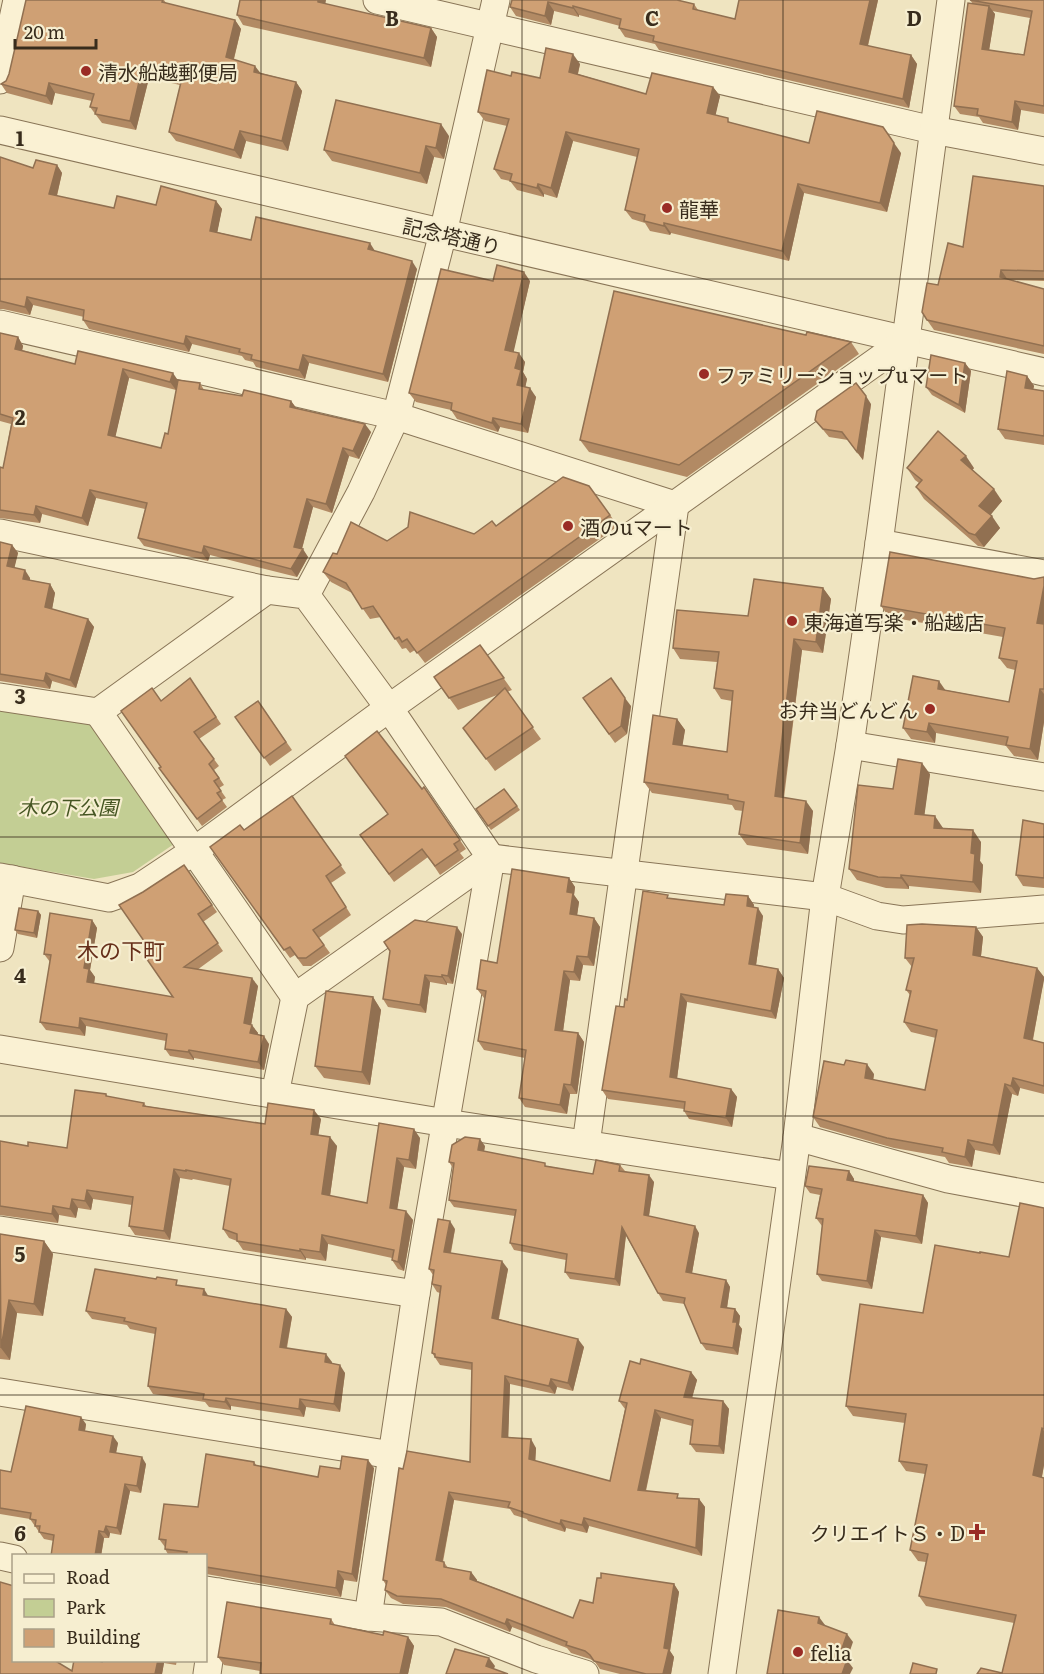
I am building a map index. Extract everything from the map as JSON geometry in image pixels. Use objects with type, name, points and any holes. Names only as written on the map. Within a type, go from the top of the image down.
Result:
[{"type":"street","points":[[0,80],[17,0]]},
{"type":"street","points":[[377,0],[933,130],[1044,151]]},
{"type":"street","points":[[306,594],[361,492],[396,416],[443,233],[496,0]]},
{"type":"street","points":[[722,1674],[791,1176],[825,897],[850,746],[879,543],[951,0]]},
{"type":"street","name":"記念塔通り","points":[[0,130],[1044,372]]},
{"type":"street","points":[[0,324],[396,416],[675,505]]},
{"type":"street","points":[[0,948],[6,878],[109,898],[140,887],[194,851],[389,708],[905,341]]},
{"type":"street","points":[[586,1144],[675,505]]},
{"type":"street","points":[[0,533],[267,590],[306,594],[389,708],[491,858],[416,1294],[368,1617]]},
{"type":"street","points":[[879,543],[1044,574]]},
{"type":"street","points":[[0,697],[98,712],[267,590]]},
{"type":"street","points":[[98,712],[295,998]]},
{"type":"street","points":[[850,746],[1044,777]]},
{"type":"street","points":[[275,1094],[295,998],[491,858],[825,897],[877,916],[903,920],[1044,909]]},
{"type":"street","points":[[0,1049],[446,1123],[791,1176]]},
{"type":"street","points":[[796,1137],[948,1179],[1044,1197]]},
{"type":"street","points":[[0,1230],[416,1294]]},
{"type":"street","points":[[0,1392],[392,1455]]},
{"type":"street","points":[[207,1674],[212,1591],[368,1617],[441,1622],[536,1659],[585,1674]]},
{"type":"green space","name":"木の下公園","points":[[0,707],[93,725],[174,844],[133,872],[94,879],[0,863]]},
{"type":"building","points":[[26,0],[163,0],[162,2],[235,20],[226,57],[255,66],[254,72],[296,82],[282,141],[240,131],[234,150],[169,132],[182,78],[142,69],[130,121],[95,114],[97,108],[90,107],[94,94],[49,83],[46,96],[1,84],[6,81],[9,74]]},
{"type":"building","points":[[240,0],[318,0],[318,2],[431,28],[424,58],[237,15]]},
{"type":"building","points":[[512,0],[677,0],[694,4],[693,9],[735,19],[739,0],[870,0],[860,44],[911,55],[903,99],[653,41],[654,36],[619,28],[621,19],[573,6],[573,8],[548,2],[545,16],[510,7]]},
{"type":"building","points":[[970,0],[1044,0],[1044,106],[1015,101],[1012,122],[977,115],[978,109],[954,106],[968,3],[989,6],[982,49],[1024,55],[1032,11]]},
{"type":"building","points":[[546,48],[573,54],[569,72],[646,94],[652,73],[713,87],[707,113],[728,118],[728,122],[809,143],[817,111],[883,127],[894,143],[880,203],[798,184],[782,251],[664,223],[664,226],[644,221],[645,215],[625,210],[639,149],[566,132],[551,188],[538,184],[537,188],[510,181],[512,174],[494,169],[509,119],[478,112],[487,70],[511,76],[512,72],[540,78]]},
{"type":"building","points":[[336,100],[441,124],[436,148],[426,146],[420,173],[324,150]]},
{"type":"building","points":[[0,157],[33,168],[36,160],[57,165],[49,194],[114,208],[117,196],[156,205],[161,186],[216,201],[210,231],[251,240],[256,217],[370,243],[368,249],[412,261],[383,374],[303,355],[299,370],[251,359],[252,355],[239,352],[240,349],[186,336],[184,344],[83,320],[84,310],[27,297],[25,307],[0,301]]},
{"type":"building","points":[[973,176],[1044,186],[1044,271],[1001,270],[1000,277],[1044,289],[1044,346],[927,320],[922,312],[927,283],[938,285],[948,243],[963,247]]},
{"type":"building","points":[[497,265],[524,272],[505,350],[519,353],[515,368],[521,370],[517,385],[530,388],[521,424],[493,418],[492,423],[451,410],[452,403],[409,393],[441,269],[493,281]]},
{"type":"building","name":"ファミリーショップuマート","points":[[614,291],[806,335],[807,332],[851,342],[679,465],[580,440]]},
{"type":"building","points":[[0,333],[18,337],[15,349],[75,364],[78,351],[173,373],[170,382],[123,369],[108,435],[161,448],[165,433],[168,434],[178,380],[200,383],[199,389],[242,396],[244,390],[291,401],[290,407],[365,424],[353,451],[343,448],[326,504],[307,499],[294,547],[303,549],[291,569],[204,546],[202,553],[138,538],[147,503],[90,490],[82,518],[36,506],[34,515],[0,510],[0,467],[3,468],[13,418],[0,414]]},
{"type":"building","points":[[931,355],[965,363],[959,405],[926,387]]},
{"type":"building","points":[[1007,371],[1027,376],[1025,388],[1044,391],[1044,436],[998,429]]},
{"type":"building","points":[[856,383],[866,396],[857,452],[842,432],[823,429],[815,420],[817,411]]},
{"type":"building","points":[[938,431],[966,456],[961,460],[994,489],[979,506],[992,516],[975,535],[969,533],[916,487],[922,480],[907,468]]},
{"type":"building","points":[[563,477],[589,486],[610,515],[417,653],[407,639],[402,642],[399,637],[395,639],[373,606],[362,609],[346,583],[323,572],[333,553],[337,554],[351,522],[387,541],[408,527],[410,512],[474,534],[492,521],[496,526]]},
{"type":"building","points":[[0,542],[12,545],[7,566],[25,570],[23,579],[50,584],[45,607],[88,619],[70,680],[46,673],[44,681],[0,674]]},
{"type":"building","points":[[890,552],[1034,579],[1044,577],[1037,623],[1044,624],[1044,689],[1040,689],[1030,749],[1006,745],[1008,737],[929,723],[927,732],[903,728],[913,676],[939,681],[938,689],[1009,702],[1017,661],[999,658],[1005,628],[881,606]]},
{"type":"building","points":[[754,579],[823,588],[816,642],[794,639],[775,796],[806,801],[800,843],[739,834],[744,802],[728,799],[728,795],[644,782],[653,715],[677,719],[673,744],[727,752],[733,691],[714,688],[719,652],[673,648],[677,610],[748,616]]},
{"type":"building","points":[[480,645],[504,678],[449,698],[434,677]]},
{"type":"building","points":[[190,678],[216,717],[194,732],[214,759],[209,764],[219,778],[214,781],[221,791],[217,793],[222,800],[197,819],[121,711],[152,688],[161,701]]},
{"type":"building","points":[[611,678],[625,698],[621,726],[609,734],[583,698]]},
{"type":"building","points":[[505,688],[533,727],[486,759],[463,728]]},
{"type":"building","points":[[258,701],[286,742],[264,758],[235,717]]},
{"type":"building","points":[[377,731],[422,789],[424,787],[460,840],[454,844],[458,850],[435,866],[422,849],[389,874],[360,835],[388,814],[345,756]]},
{"type":"building","points":[[898,759],[922,763],[915,814],[935,816],[934,828],[973,830],[971,853],[975,854],[973,882],[901,875],[901,878],[878,877],[849,869],[858,785],[893,789]]},
{"type":"building","points":[[504,789],[517,806],[488,826],[476,809]]},
{"type":"building","points":[[292,796],[341,865],[326,876],[346,907],[313,930],[324,945],[306,958],[298,958],[290,947],[284,950],[210,847],[240,825],[244,830]]},
{"type":"building","points":[[1023,820],[1044,824],[1044,878],[1016,875]]},
{"type":"building","points":[[184,865],[212,905],[198,914],[218,943],[184,967],[252,978],[244,1023],[252,1025],[250,1033],[264,1036],[258,1062],[189,1050],[188,1052],[165,1049],[167,1034],[80,1018],[79,1028],[40,1022],[51,955],[44,954],[50,913],[92,920],[84,968],[89,969],[87,982],[173,997],[144,955],[151,951],[119,905]]},
{"type":"building","points":[[512,869],[569,878],[567,892],[573,893],[570,914],[594,918],[588,957],[577,956],[574,972],[564,971],[555,1030],[578,1033],[571,1085],[564,1084],[560,1105],[519,1098],[526,1050],[478,1041],[486,991],[477,989],[481,960],[497,963]]},
{"type":"building","points":[[643,891],[668,895],[667,898],[724,905],[726,894],[748,896],[747,906],[758,908],[749,964],[778,969],[771,1011],[681,994],[670,1077],[731,1089],[726,1118],[684,1111],[685,1102],[602,1090],[616,1006],[624,1007],[625,999],[627,1000]]},
{"type":"building","points":[[19,908],[38,911],[34,933],[15,930]]},
{"type":"building","points":[[415,920],[457,927],[448,976],[425,975],[420,1005],[383,999],[390,951],[384,942]]},
{"type":"building","points":[[907,925],[976,927],[973,955],[1037,968],[1024,1038],[1044,1043],[1044,1086],[1013,1078],[1011,1086],[1005,1084],[993,1145],[968,1140],[965,1157],[942,1152],[943,1148],[887,1138],[813,1117],[824,1061],[844,1065],[846,1060],[867,1064],[865,1078],[925,1090],[937,1030],[904,1022],[911,991],[906,990],[914,958],[905,958]]},
{"type":"building","points":[[326,991],[373,997],[362,1072],[315,1066]]},
{"type":"building","points":[[75,1090],[106,1094],[106,1096],[144,1103],[143,1106],[265,1124],[268,1103],[314,1110],[311,1134],[330,1137],[322,1194],[367,1203],[379,1123],[414,1129],[409,1160],[397,1158],[390,1208],[406,1211],[398,1262],[392,1260],[394,1250],[322,1235],[320,1252],[237,1241],[237,1234],[223,1229],[231,1179],[186,1170],[174,1169],[164,1231],[129,1226],[133,1197],[87,1190],[85,1201],[72,1199],[70,1209],[53,1206],[52,1214],[0,1206],[0,1141],[28,1146],[28,1142],[67,1148]]},
{"type":"building","points":[[465,1137],[480,1139],[478,1150],[545,1163],[545,1166],[593,1174],[596,1160],[620,1165],[619,1171],[649,1175],[644,1215],[695,1226],[686,1272],[726,1280],[721,1307],[735,1309],[733,1322],[737,1322],[733,1348],[701,1343],[684,1303],[685,1298],[658,1293],[622,1227],[615,1279],[565,1272],[567,1254],[510,1243],[516,1210],[449,1200],[454,1163],[449,1162],[452,1145]]},
{"type":"building","points":[[809,1166],[849,1171],[847,1180],[923,1195],[916,1236],[875,1230],[867,1281],[817,1274],[823,1219],[816,1218],[822,1189],[805,1186]]},
{"type":"building","points":[[1020,1203],[1044,1208],[1044,1429],[1042,1428],[1033,1475],[1044,1478],[1044,1674],[977,1674],[981,1668],[1002,1673],[1016,1615],[919,1596],[928,1554],[910,1550],[927,1465],[899,1461],[906,1414],[846,1406],[860,1304],[923,1313],[935,1245],[1009,1257]]},
{"type":"building","points":[[438,1219],[450,1221],[444,1252],[502,1261],[492,1318],[578,1339],[568,1383],[551,1379],[549,1386],[505,1376],[502,1437],[531,1439],[529,1459],[610,1481],[627,1403],[619,1401],[630,1361],[640,1364],[641,1359],[691,1372],[684,1397],[723,1401],[719,1446],[690,1444],[693,1420],[655,1410],[638,1490],[678,1494],[677,1498],[699,1499],[696,1548],[584,1518],[582,1525],[561,1520],[560,1524],[508,1507],[510,1502],[449,1492],[436,1560],[444,1562],[444,1567],[471,1572],[470,1579],[573,1618],[580,1600],[593,1603],[597,1578],[601,1578],[601,1573],[674,1584],[664,1648],[669,1649],[663,1674],[646,1674],[594,1661],[585,1651],[566,1645],[567,1642],[507,1619],[505,1624],[441,1599],[397,1596],[385,1590],[387,1581],[383,1580],[399,1468],[403,1469],[407,1451],[470,1462],[472,1363],[435,1357],[432,1353],[441,1286],[432,1284],[434,1270],[429,1269]]},
{"type":"building","points":[[0,1234],[44,1241],[34,1304],[9,1300],[1,1348]]},
{"type":"building","points":[[95,1269],[156,1279],[157,1277],[177,1280],[176,1285],[204,1289],[203,1295],[286,1309],[280,1347],[326,1354],[325,1362],[340,1365],[334,1404],[300,1399],[299,1409],[226,1398],[225,1402],[203,1399],[204,1394],[148,1386],[156,1328],[124,1321],[125,1318],[86,1311]]},
{"type":"building","points":[[26,1406],[81,1417],[79,1430],[113,1436],[110,1452],[142,1457],[137,1486],[125,1484],[117,1528],[106,1526],[104,1532],[99,1531],[95,1554],[51,1554],[54,1535],[39,1532],[40,1526],[35,1526],[36,1520],[30,1519],[31,1513],[0,1508],[0,1470],[11,1472]]},
{"type":"building","points":[[206,1454],[254,1462],[254,1465],[318,1477],[320,1466],[340,1469],[342,1456],[368,1460],[352,1574],[338,1571],[336,1588],[207,1567],[207,1554],[186,1554],[187,1552],[165,1549],[166,1540],[159,1539],[164,1504],[198,1507]]},
{"type":"building","points":[[0,1582],[12,1585],[12,1662],[57,1662],[72,1671],[74,1662],[158,1662],[155,1674],[0,1674]]},
{"type":"building","points":[[227,1602],[331,1619],[330,1624],[383,1635],[384,1631],[408,1637],[400,1674],[260,1674],[261,1663],[218,1657]]},
{"type":"building","points":[[778,1610],[819,1617],[818,1623],[847,1634],[839,1657],[847,1660],[842,1674],[767,1674]]},
{"type":"building","points":[[455,1649],[489,1658],[486,1666],[508,1674],[446,1674]]},
{"type":"building","points":[[913,1663],[937,1669],[936,1674],[910,1674]]},
{"type":"place","name":"清水船越郵便局","points":[[86,71]]},
{"type":"place","name":"龍華","points":[[667,208]]},
{"type":"place","name":"ファミリーショップuマート","points":[[704,374]]},
{"type":"place","name":"酒のuマート","points":[[568,526]]},
{"type":"place","name":"東海道写楽・船越店","points":[[792,621]]},
{"type":"place","name":"お弁当どんどん","points":[[930,709]]},
{"type":"place","name":"クリエイトＳ・D","points":[[977,1532]]},
{"type":"place","name":"felia","points":[[798,1652]]},
{"type":"district","name":"木の下町","points":[[121,949]]}]
